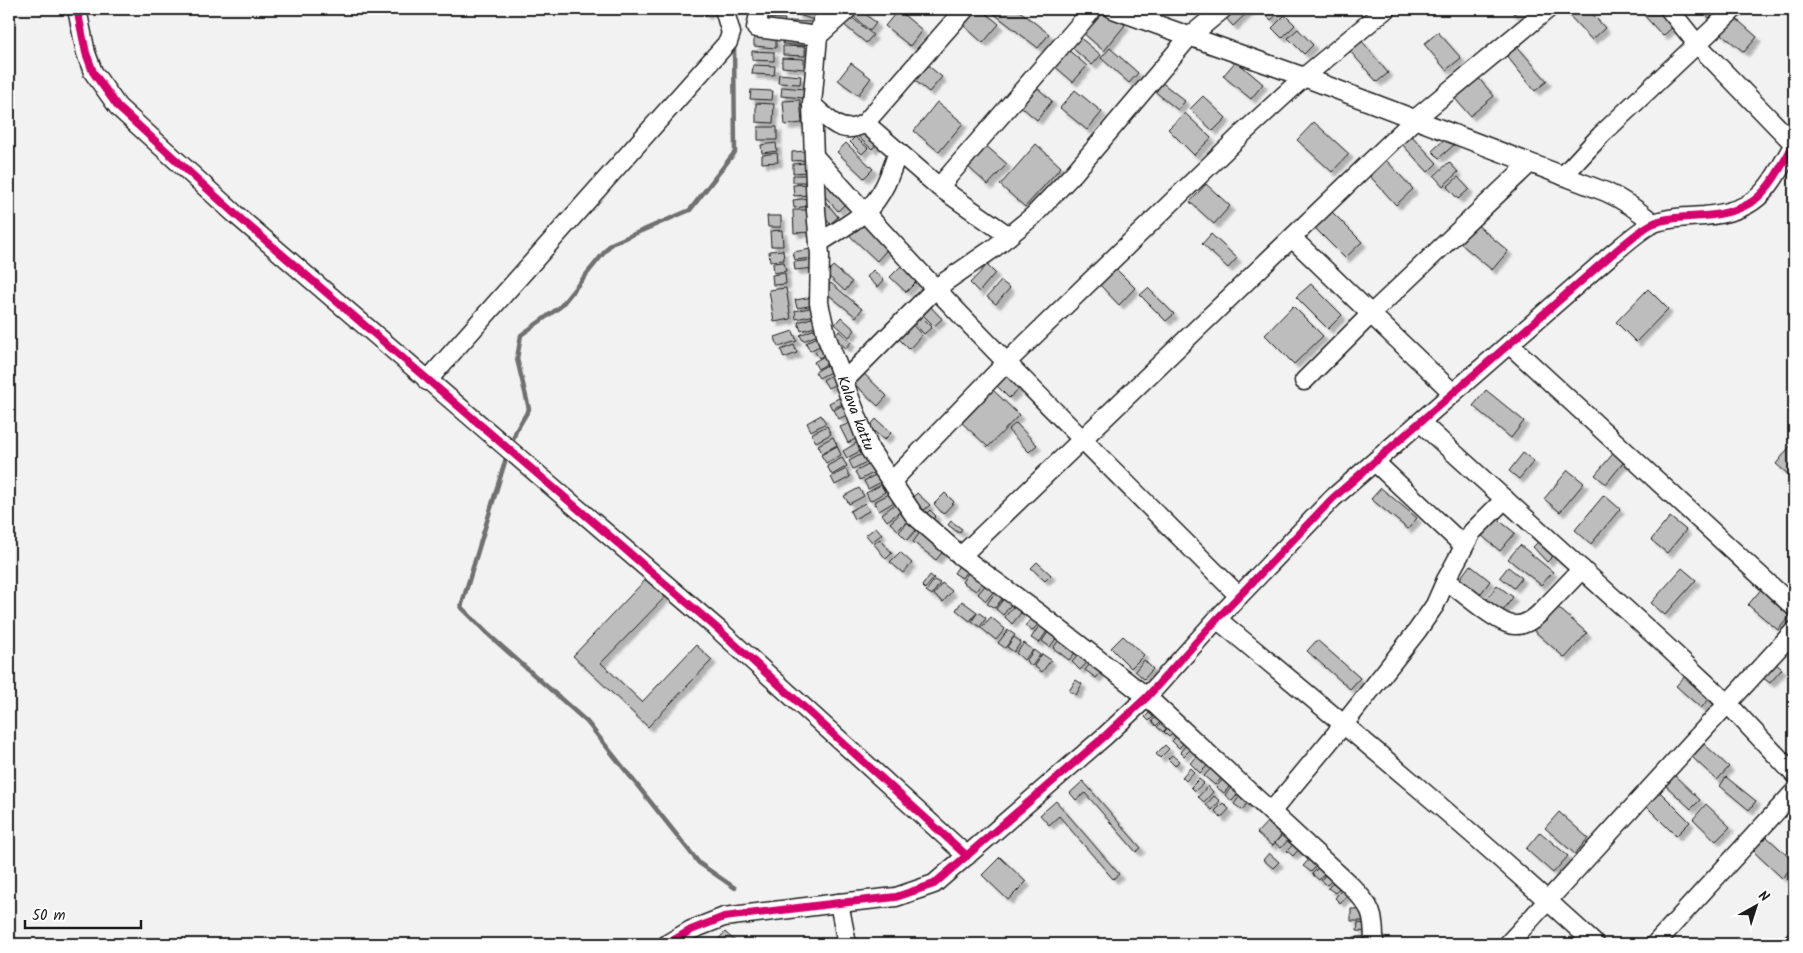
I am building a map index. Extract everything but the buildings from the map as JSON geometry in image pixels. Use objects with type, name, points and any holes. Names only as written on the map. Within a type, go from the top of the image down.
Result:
[{"type":"street","points":[[77,9],[86,53],[93,72],[118,107],[235,214],[718,630],[966,856]]},
{"type":"street","points":[[724,9],[741,27],[818,36],[848,9]]},
{"type":"street","points":[[427,381],[719,53],[731,36],[760,9]]},
{"type":"street","name":"Kalava kattu","points":[[826,9],[818,36],[812,105],[819,243],[819,302],[827,338],[870,450],[914,515],[961,556],[1041,615],[1146,697],[1367,902],[1372,913],[1374,944]]},
{"type":"street","points":[[812,105],[844,129],[852,130],[865,123],[965,9]]},
{"type":"street","points":[[939,186],[1093,9]]},
{"type":"street","points":[[1113,9],[1304,77],[1606,192],[1624,200],[1653,223]]},
{"type":"street","points":[[844,381],[936,288],[1034,216],[1074,173],[1189,37],[1223,9]]},
{"type":"street","points":[[892,481],[1008,362],[1242,134],[1304,77],[1386,9]]},
{"type":"street","points":[[961,556],[1414,120],[1548,9]]},
{"type":"street","points":[[667,944],[691,930],[724,917],[896,897],[934,884],[1105,736],[1146,697],[1217,619],[1333,498],[1611,255],[1653,223],[1678,218],[1718,214],[1744,208],[1760,195],[1773,180],[1794,144],[1697,44],[1668,9]]},
{"type":"street","points":[[1563,176],[1601,135],[1734,9]]},
{"type":"street","points":[[865,123],[939,186],[1009,236]]},
{"type":"street","points":[[819,243],[864,213],[881,192],[898,151]]},
{"type":"street","points":[[815,157],[864,213],[936,288],[1082,439],[1239,596]]},
{"type":"street","points":[[1304,381],[1371,314],[1529,164]]},
{"type":"street","points":[[1292,238],[1453,393]]},
{"type":"street","points":[[1510,344],[1794,608]]},
{"type":"street","points":[[1420,422],[1728,704],[1794,774]]},
{"type":"street","points":[[1375,462],[1464,546]]},
{"type":"street","points":[[1271,812],[1344,724],[1417,631],[1436,605],[1446,580],[1472,532],[1505,499]]},
{"type":"street","points":[[1446,580],[1501,621],[1512,626],[1534,619],[1582,569]]},
{"type":"street","points":[[1217,619],[1344,724],[1595,944]]},
{"type":"street","points":[[1508,944],[1794,631]]},
{"type":"street","points":[[1654,944],[1794,792]]},
{"type":"street","points":[[839,903],[847,944]]},
{"type":"waterway","points":[[511,445],[516,431],[529,409],[517,359],[521,335],[560,307],[611,244],[690,210],[735,152],[734,42]]},
{"type":"waterway","points":[[507,455],[461,607],[489,635],[587,722],[699,863],[735,888]]},
{"type":"cycle path","points":[[77,9],[86,53],[93,72],[118,107],[235,214],[719,630],[967,856]]},
{"type":"cycle path","points":[[667,944],[691,930],[724,917],[896,897],[934,884],[1105,736],[1147,697],[1217,619],[1333,498],[1611,255],[1638,233],[1654,223],[1672,218],[1723,213],[1750,203],[1769,185],[1794,144]]}]
